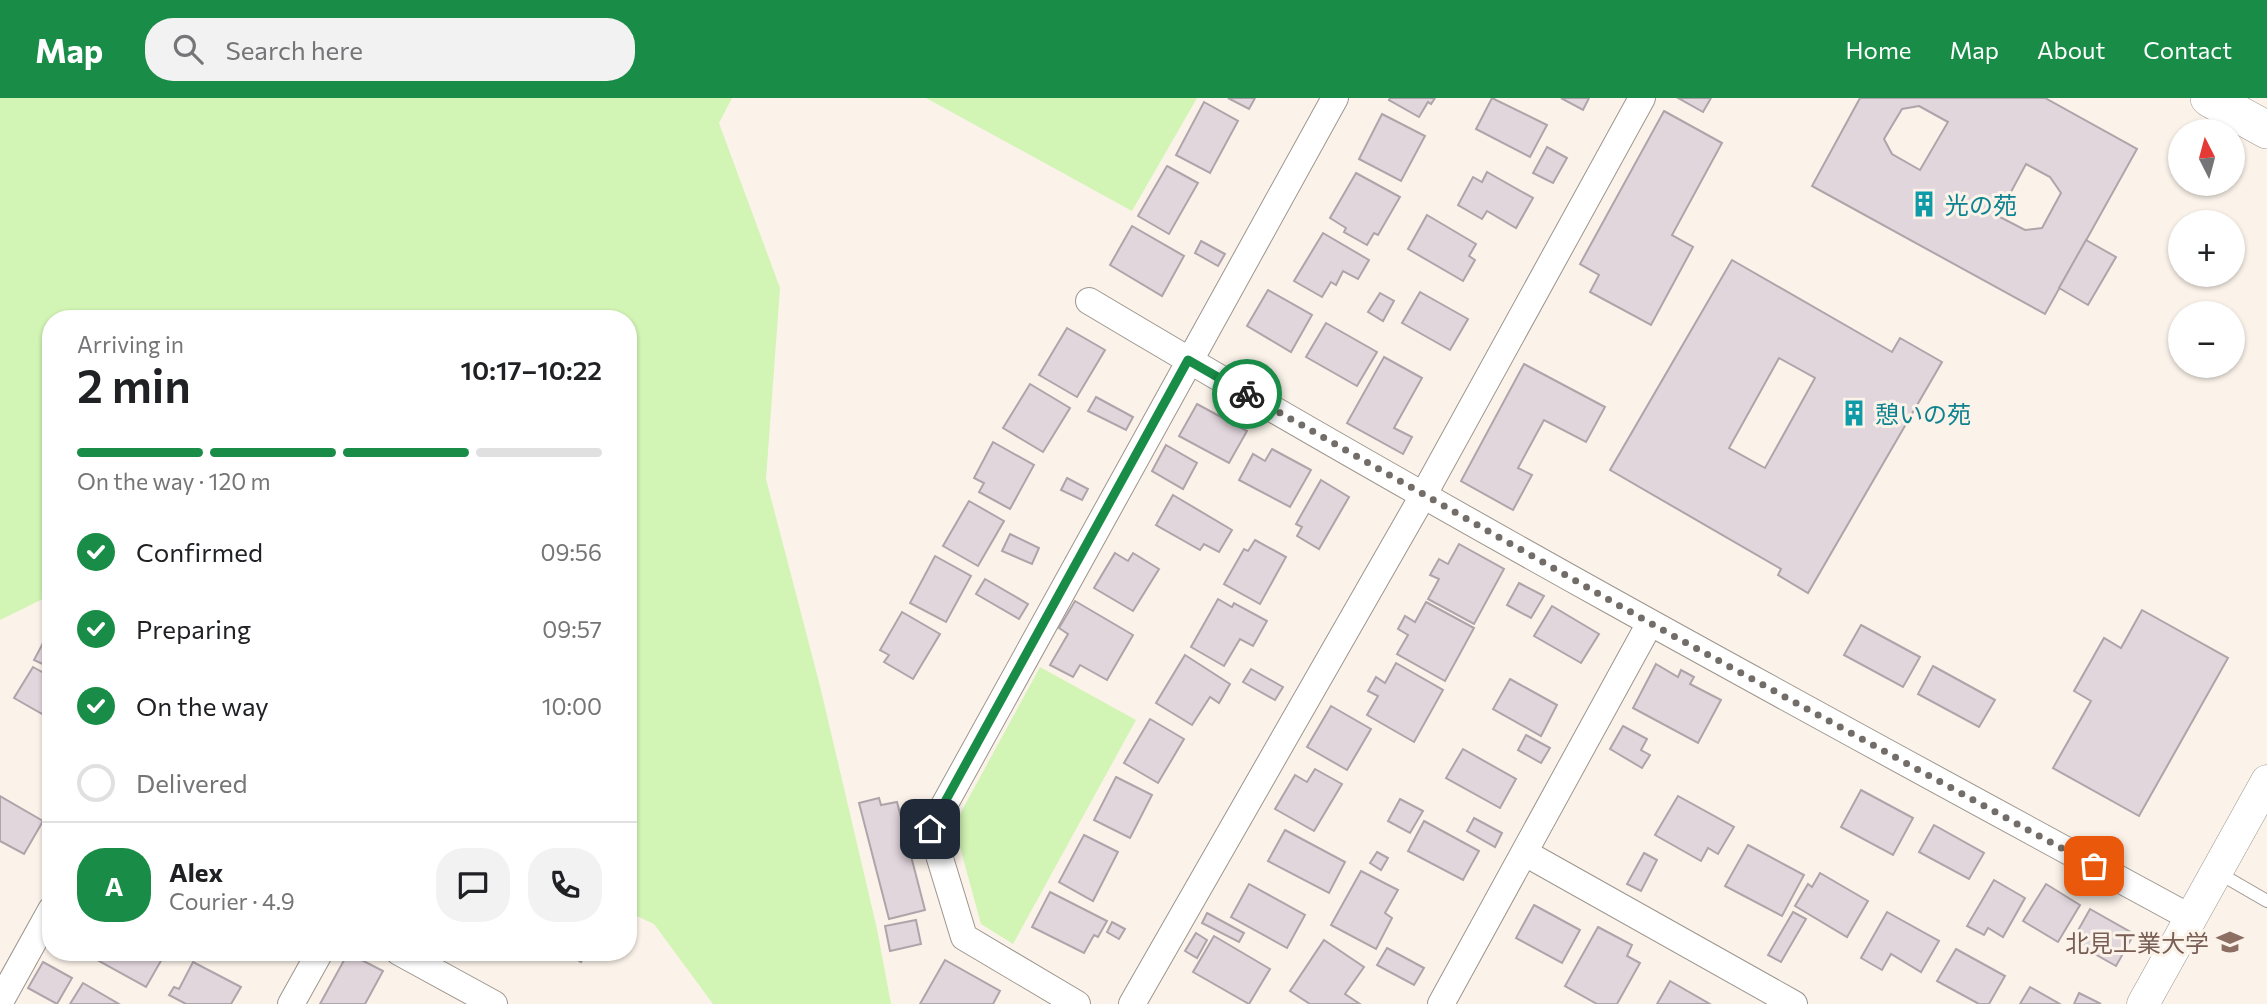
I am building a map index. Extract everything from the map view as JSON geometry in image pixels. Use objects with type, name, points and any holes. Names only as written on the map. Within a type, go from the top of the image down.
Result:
[{"type":"main road","points":[[2209,98],[2267,130]]},
{"type":"street","points":[[1077,1004],[964,937],[930,829],[1335,98]]},
{"type":"street","points":[[1132,1004],[1424,494],[1642,98]]},
{"type":"street","points":[[1090,302],[1650,623],[2191,918]]},
{"type":"street","points":[[1441,1004],[1650,623]]},
{"type":"street","points":[[2143,1004],[2267,781]]},
{"type":"street","points":[[1525,853],[1794,1004]]},
{"type":"street","points":[[0,1002],[42,926]]},
{"type":"street","points":[[291,1004],[315,961]]},
{"type":"street","points":[[415,961],[494,1004]]},
{"type":"lane","points":[[2229,879],[2267,901]]},
{"type":"green space","points":[[0,98],[732,98],[719,123],[780,288],[766,479],[820,686],[877,929],[891,1004],[713,1004],[654,924],[637,916],[637,310],[42,310],[42,599],[0,620]]},
{"type":"green space","points":[[926,98],[1197,98],[1132,211]]},
{"type":"green space","points":[[1040,667],[1136,720],[1013,944],[981,924],[954,825]]},
{"type":"building","points":[[1228,98],[1255,98],[1249,109]]},
{"type":"building","points":[[1435,98],[1431,104],[1428,102],[1419,117],[1389,100]]},
{"type":"building","points":[[1492,98],[1547,125],[1530,157],[1476,129]]},
{"type":"building","points":[[1561,98],[1589,98],[1583,110]]},
{"type":"building","points":[[1678,98],[1711,98],[1703,112]]},
{"type":"building","name":"光の苑","points":[[1860,98],[2045,98],[2137,149],[2045,314],[1812,186]],"holes":[[[1919,106],[1948,122],[1920,170],[1892,154],[1884,139],[1902,109]],[[2026,164],[2050,177],[2061,193],[2042,228],[2025,230],[1998,216]]]},
{"type":"building","points":[[1204,102],[1238,121],[1210,173],[1176,155]]},
{"type":"building","points":[[1664,111],[1722,143],[1672,235],[1693,247],[1651,325],[1590,292],[1599,275],[1580,264]]},
{"type":"building","points":[[1382,114],[1425,136],[1401,181],[1359,159]]},
{"type":"building","points":[[1547,147],[1567,158],[1553,183],[1533,173]]},
{"type":"building","points":[[1167,166],[1198,183],[1169,234],[1138,216]]},
{"type":"building","points":[[1487,172],[1533,198],[1516,228],[1487,211],[1482,219],[1458,205],[1473,177],[1482,182]]},
{"type":"building","points":[[1356,173],[1400,197],[1378,235],[1374,233],[1367,245],[1344,232],[1346,228],[1330,218]]},
{"type":"building","points":[[1427,215],[1476,244],[1469,256],[1475,260],[1463,281],[1408,249]]},
{"type":"building","points":[[1132,226],[1184,256],[1162,296],[1110,265]]},
{"type":"building","points":[[1323,233],[1369,260],[1358,279],[1343,271],[1336,285],[1331,282],[1322,297],[1294,281]]},
{"type":"building","points":[[2086,240],[2116,257],[2088,305],[2059,288]]},
{"type":"building","points":[[1201,241],[1225,254],[1218,266],[1195,253]]},
{"type":"building","name":"憩いの苑","points":[[1732,260],[1892,352],[1900,338],[1942,362],[1808,593],[1778,575],[1781,569],[1610,470]],"holes":[[[1779,358],[1815,378],[1765,468],[1729,448]]]},
{"type":"building","points":[[1268,290],[1312,315],[1291,352],[1247,326]]},
{"type":"building","points":[[1420,292],[1468,319],[1450,350],[1402,323]]},
{"type":"building","points":[[1380,293],[1394,301],[1383,321],[1368,312]]},
{"type":"building","points":[[1326,323],[1377,352],[1357,386],[1306,357]]},
{"type":"building","points":[[1067,328],[1105,350],[1077,397],[1039,375]]},
{"type":"building","points":[[1384,357],[1422,378],[1394,428],[1412,437],[1403,454],[1347,423]]},
{"type":"building","points":[[1524,364],[1605,407],[1586,442],[1544,420],[1518,468],[1532,475],[1513,510],[1461,481]]},
{"type":"building","points":[[1030,384],[1070,408],[1043,452],[1003,428]]},
{"type":"building","points":[[1096,397],[1133,417],[1126,430],[1088,411]]},
{"type":"building","points":[[1197,404],[1247,431],[1229,463],[1179,436]]},
{"type":"building","points":[[993,442],[1034,465],[1010,509],[979,492],[984,483],[974,478]]},
{"type":"building","points":[[1166,445],[1197,463],[1183,489],[1152,471]]},
{"type":"building","points":[[1272,449],[1311,470],[1290,507],[1239,480],[1253,454],[1265,461]]},
{"type":"building","points":[[1067,478],[1088,489],[1082,500],[1061,490]]},
{"type":"building","points":[[1321,480],[1349,497],[1319,549],[1297,536],[1302,527],[1296,524]]},
{"type":"building","points":[[1173,495],[1232,530],[1219,552],[1204,544],[1200,550],[1156,525]]},
{"type":"building","points":[[969,501],[1004,521],[978,566],[943,546]]},
{"type":"building","points":[[1010,534],[1039,548],[1032,564],[1002,551]]},
{"type":"building","points":[[1255,540],[1286,557],[1260,604],[1224,584],[1244,549],[1248,551]]},
{"type":"building","points":[[1459,544],[1504,569],[1474,624],[1428,599],[1439,579],[1430,575],[1439,559],[1448,564]]},
{"type":"building","points":[[1115,553],[1128,561],[1133,553],[1159,569],[1133,611],[1094,588]]},
{"type":"building","points":[[935,556],[971,576],[946,622],[910,603]]},
{"type":"building","points":[[985,579],[1028,604],[1019,619],[976,594]]},
{"type":"building","points":[[1519,583],[1544,596],[1531,618],[1507,605]]},
{"type":"building","points":[[1218,599],[1232,607],[1234,603],[1267,621],[1253,646],[1240,639],[1224,666],[1191,647]]},
{"type":"building","points":[[1075,601],[1133,635],[1107,680],[1080,665],[1073,677],[1050,665],[1068,634],[1059,628]]},
{"type":"building","points":[[1426,602],[1474,628],[1445,681],[1397,654],[1408,635],[1398,629],[1405,616],[1415,622]]},
{"type":"building","points":[[1552,606],[1599,634],[1581,663],[1534,636]]},
{"type":"building","points":[[2142,610],[2228,658],[2139,816],[2053,768],[2091,701],[2074,691],[2104,638],[2121,648]]},
{"type":"building","points":[[902,612],[940,634],[913,679],[884,662],[889,655],[880,650]]},
{"type":"building","points":[[1861,625],[1920,657],[1903,687],[1844,655]]},
{"type":"building","points":[[42,645],[42,664],[34,660]]},
{"type":"building","points":[[1185,655],[1230,684],[1219,703],[1210,697],[1192,725],[1156,703]]},
{"type":"building","points":[[1396,663],[1443,690],[1414,742],[1367,715],[1378,696],[1368,691],[1376,677],[1385,683]]},
{"type":"building","points":[[1656,664],[1678,677],[1681,670],[1694,677],[1690,684],[1721,700],[1698,743],[1633,708]]},
{"type":"building","points":[[1933,666],[1995,700],[1979,727],[1918,694]]},
{"type":"building","points":[[33,667],[42,672],[42,714],[14,698]]},
{"type":"building","points":[[1251,669],[1283,687],[1275,700],[1243,682]]},
{"type":"building","points":[[1510,679],[1557,705],[1541,736],[1493,709]]},
{"type":"building","points":[[1331,706],[1371,729],[1347,770],[1307,747]]},
{"type":"building","points":[[1150,719],[1184,739],[1158,783],[1124,763]]},
{"type":"building","points":[[1623,726],[1647,739],[1641,750],[1650,755],[1642,768],[1610,749]]},
{"type":"building","points":[[1526,735],[1550,748],[1541,763],[1518,750]]},
{"type":"building","points":[[1463,749],[1516,779],[1500,808],[1446,778]]},
{"type":"building","points":[[1315,769],[1342,784],[1314,831],[1275,809],[1295,775],[1307,782]]},
{"type":"building","points":[[1116,777],[1152,795],[1130,838],[1094,820]]},
{"type":"building","points":[[1861,790],[1913,818],[1893,855],[1841,827]]},
{"type":"building","points":[[0,796],[42,820],[24,854],[0,841]]},
{"type":"building","points":[[1678,796],[1734,827],[1718,854],[1708,848],[1701,861],[1655,835]]},
{"type":"building","points":[[879,798],[881,805],[897,802],[925,910],[889,919],[859,803]]},
{"type":"building","points":[[1400,799],[1423,811],[1410,833],[1388,821]]},
{"type":"building","points":[[1474,818],[1502,833],[1495,847],[1467,831]]},
{"type":"building","points":[[1424,821],[1479,851],[1463,880],[1408,851]]},
{"type":"building","points":[[1934,825],[1984,853],[1969,879],[1919,852]]},
{"type":"building","points":[[1285,830],[1345,862],[1329,893],[1268,861]]},
{"type":"building","points":[[1084,835],[1118,852],[1093,901],[1059,882]]},
{"type":"building","points":[[1748,845],[1804,875],[1782,916],[1725,886]]},
{"type":"building","points":[[1377,852],[1388,858],[1381,870],[1370,863]]},
{"type":"building","points":[[1644,853],[1657,860],[1641,891],[1627,884]]},
{"type":"building","points":[[1361,871],[1398,890],[1385,913],[1392,918],[1376,949],[1331,925]]},
{"type":"building","points":[[1820,873],[1868,901],[1847,937],[1795,906],[1808,884],[1812,887]]},
{"type":"building","points":[[1994,880],[2025,898],[2003,937],[1988,928],[1984,935],[1967,926]]},
{"type":"building","points":[[1249,884],[1305,915],[1287,948],[1231,917]]},
{"type":"building","points":[[2046,884],[2080,905],[2058,942],[2023,921]]},
{"type":"building","points":[[1050,892],[1107,921],[1098,937],[1094,935],[1084,953],[1032,927]]},
{"type":"building","points":[[1534,905],[1580,930],[1562,963],[1516,938]]},
{"type":"building","points":[[2090,909],[2134,934],[2116,966],[2072,941]]},
{"type":"building","points":[[1793,912],[1806,919],[1781,962],[1768,955]]},
{"type":"building","points":[[1887,912],[1939,941],[1921,972],[1891,954],[1882,970],[1861,958]]},
{"type":"building","points":[[1207,913],[1244,933],[1239,942],[1202,923]]},
{"type":"building","points":[[916,920],[921,944],[890,951],[885,926]]},
{"type":"building","points":[[1112,922],[1125,929],[1119,939],[1107,932]]},
{"type":"building","points":[[1598,927],[1632,945],[1627,956],[1640,963],[1617,1004],[1597,1004],[1565,986]]},
{"type":"building","points":[[1196,933],[1207,940],[1197,958],[1185,951]]},
{"type":"building","points":[[1214,936],[1270,969],[1249,1004],[1193,972]]},
{"type":"building","points":[[1324,940],[1364,967],[1345,994],[1360,1004],[1310,1004],[1290,991]]},
{"type":"building","points":[[1387,948],[1424,968],[1414,985],[1377,965]]},
{"type":"building","points":[[1956,949],[2005,976],[1989,1004],[1979,1004],[1937,981]]},
{"type":"building","points":[[945,960],[1000,991],[993,1004],[920,1004]]},
{"type":"building","points":[[99,961],[161,961],[146,987]]},
{"type":"building","points":[[344,961],[364,961],[383,971],[365,1004],[320,1004]]},
{"type":"building","points":[[43,962],[72,978],[57,1004],[28,988]]},
{"type":"building","points":[[193,962],[241,987],[231,1004],[186,1004],[169,995],[174,987],[179,989]]},
{"type":"building","points":[[1670,981],[1710,1004],[1657,1004]]},
{"type":"building","points":[[83,983],[119,1004],[70,1004]]},
{"type":"building","points":[[2030,987],[2060,1004],[2020,1004]]},
{"type":"building","points":[[2079,993],[2101,1004],[2074,1004]]},
{"type":"way so far","points":[[1247,394],[1650,623],[2094,866]]},
{"type":"place","name":"光の苑","points":[[1924,204]]},
{"type":"place","name":"憩いの苑","points":[[1854,413]]},
{"type":"place","name":"北見工業大学","points":[[2230,942]]},
{"type":"route","points":[[930,829],[1188,360],[1247,394]]}]
